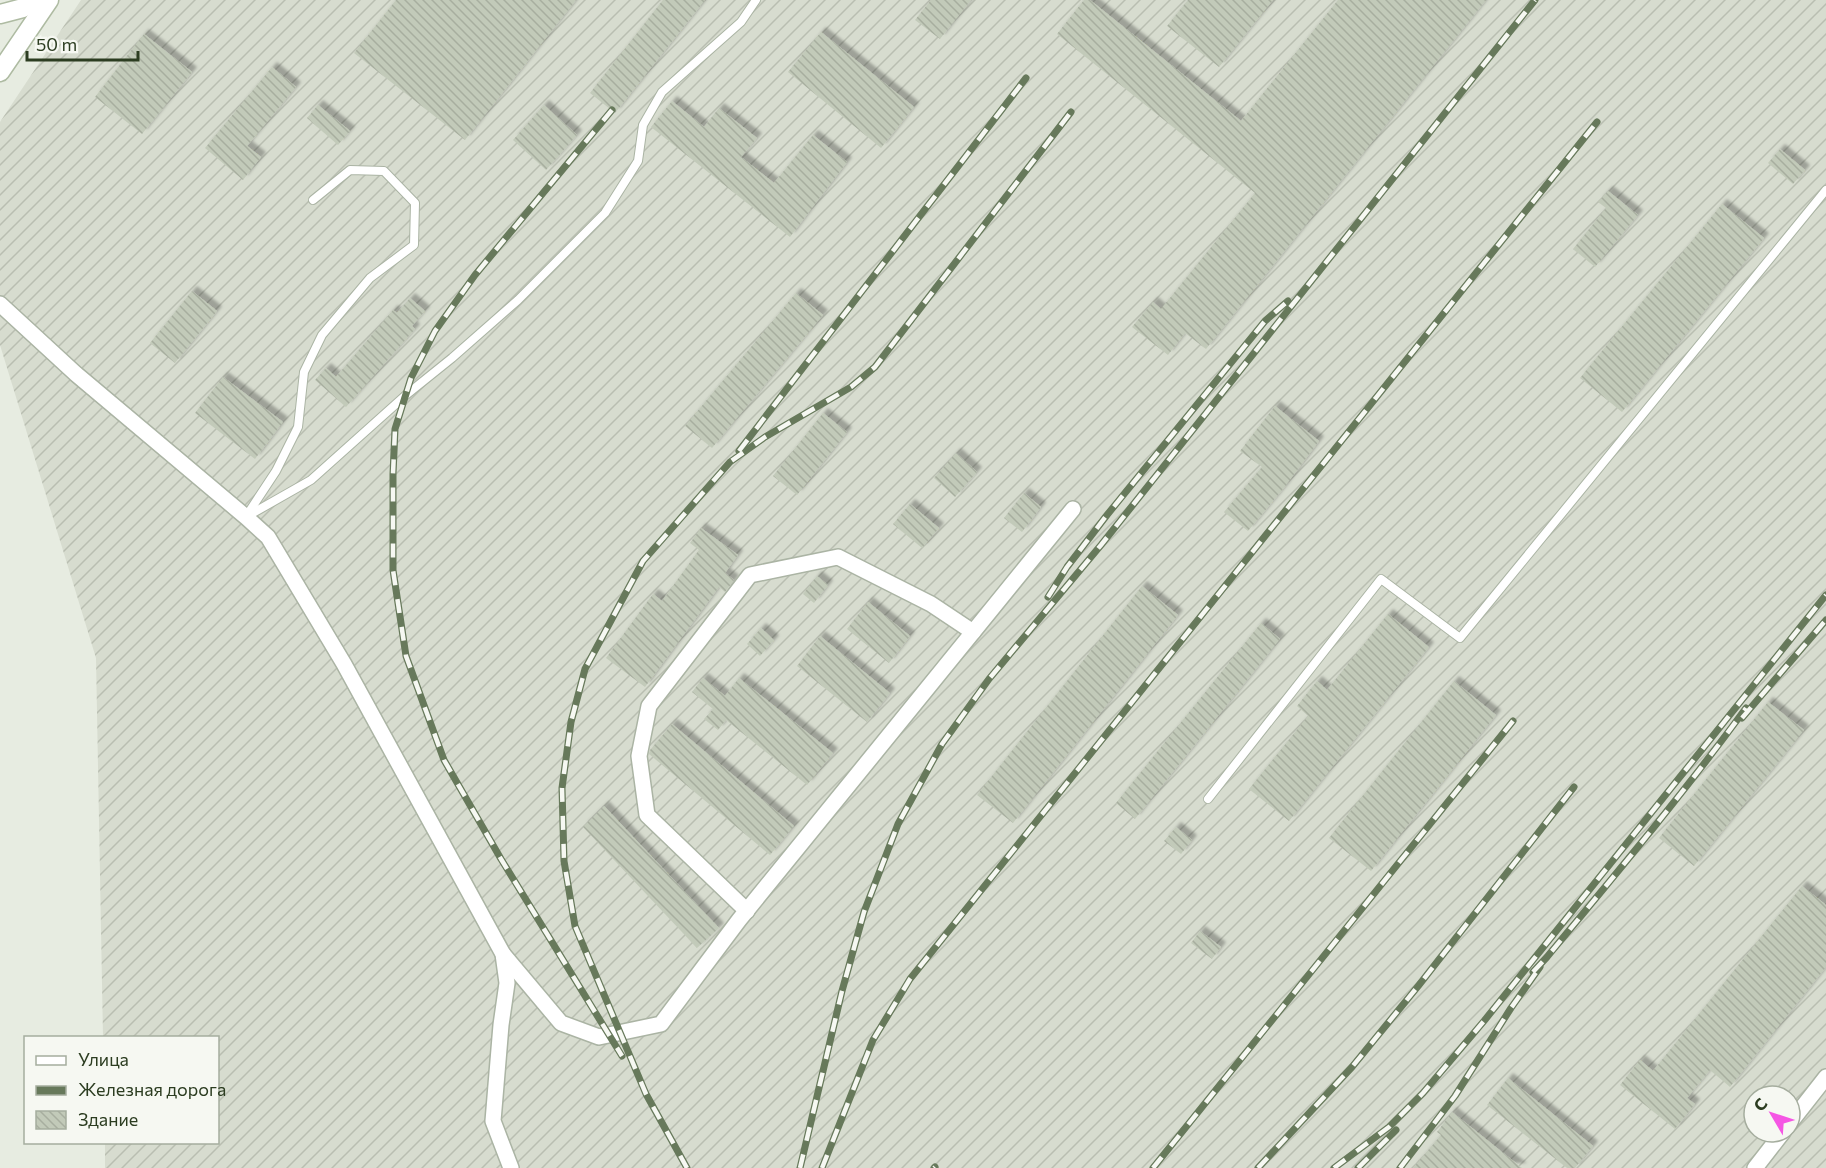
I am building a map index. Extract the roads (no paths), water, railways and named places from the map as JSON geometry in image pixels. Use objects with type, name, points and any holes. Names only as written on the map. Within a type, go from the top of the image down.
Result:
[{"type":"street","points":[[0,14],[23,8],[34,0]]},
{"type":"street","points":[[0,72],[49,0]]},
{"type":"street","points":[[0,304],[76,374],[268,537],[344,664],[503,954],[561,1023],[599,1037],[661,1024],[747,910],[1074,509]]},
{"type":"street","points":[[747,910],[646,815],[639,756],[649,706],[750,575],[838,557],[931,604],[973,632]]},
{"type":"street","points":[[503,954],[507,983],[493,1121],[511,1168]]},
{"type":"street","points":[[1802,1108],[1826,1077]]},
{"type":"street","points":[[1755,1168],[1774,1144]]},
{"type":"lane","points":[[246,517],[311,480],[406,395],[518,300],[605,213],[638,161],[643,124],[662,92],[741,22],[756,0]]},
{"type":"lane","points":[[246,517],[276,471],[298,427],[304,372],[322,334],[370,278],[414,244],[415,203],[384,171],[350,170],[313,200]]},
{"type":"lane","points":[[1208,799],[1382,579],[1460,638],[1826,190]]},
{"type":"railway","points":[[800,1168],[842,991],[864,912],[898,824],[942,744],[989,679],[1101,545],[1535,0]]},
{"type":"railway","points":[[739,451],[1026,78]]},
{"type":"railway","points":[[612,110],[475,275],[435,331],[411,378],[395,429],[393,570],[406,656],[444,760],[501,859],[622,1056]]},
{"type":"railway","points":[[687,1168],[646,1094],[575,926],[564,861],[562,788],[571,722],[585,669],[643,561],[730,462],[765,437],[851,387],[875,367],[1071,112]]},
{"type":"railway","points":[[822,1168],[873,1040],[910,979],[1597,122]]},
{"type":"railway","points":[[1048,597],[1067,567],[1107,515],[1265,321],[1288,301]]},
{"type":"railway","points":[[1334,1168],[1389,1127],[1423,1093],[1484,1021],[1826,595]]},
{"type":"railway","points":[[1742,718],[1826,620]]},
{"type":"railway","points":[[1533,972],[1648,834],[1746,708]]},
{"type":"railway","points":[[1153,1168],[1513,721]]},
{"type":"railway","points":[[1258,1168],[1352,1067],[1574,787]]},
{"type":"railway","points":[[1400,1168],[1455,1096],[1540,967]]},
{"type":"railway","points":[[1358,1168],[1396,1130]]}]
